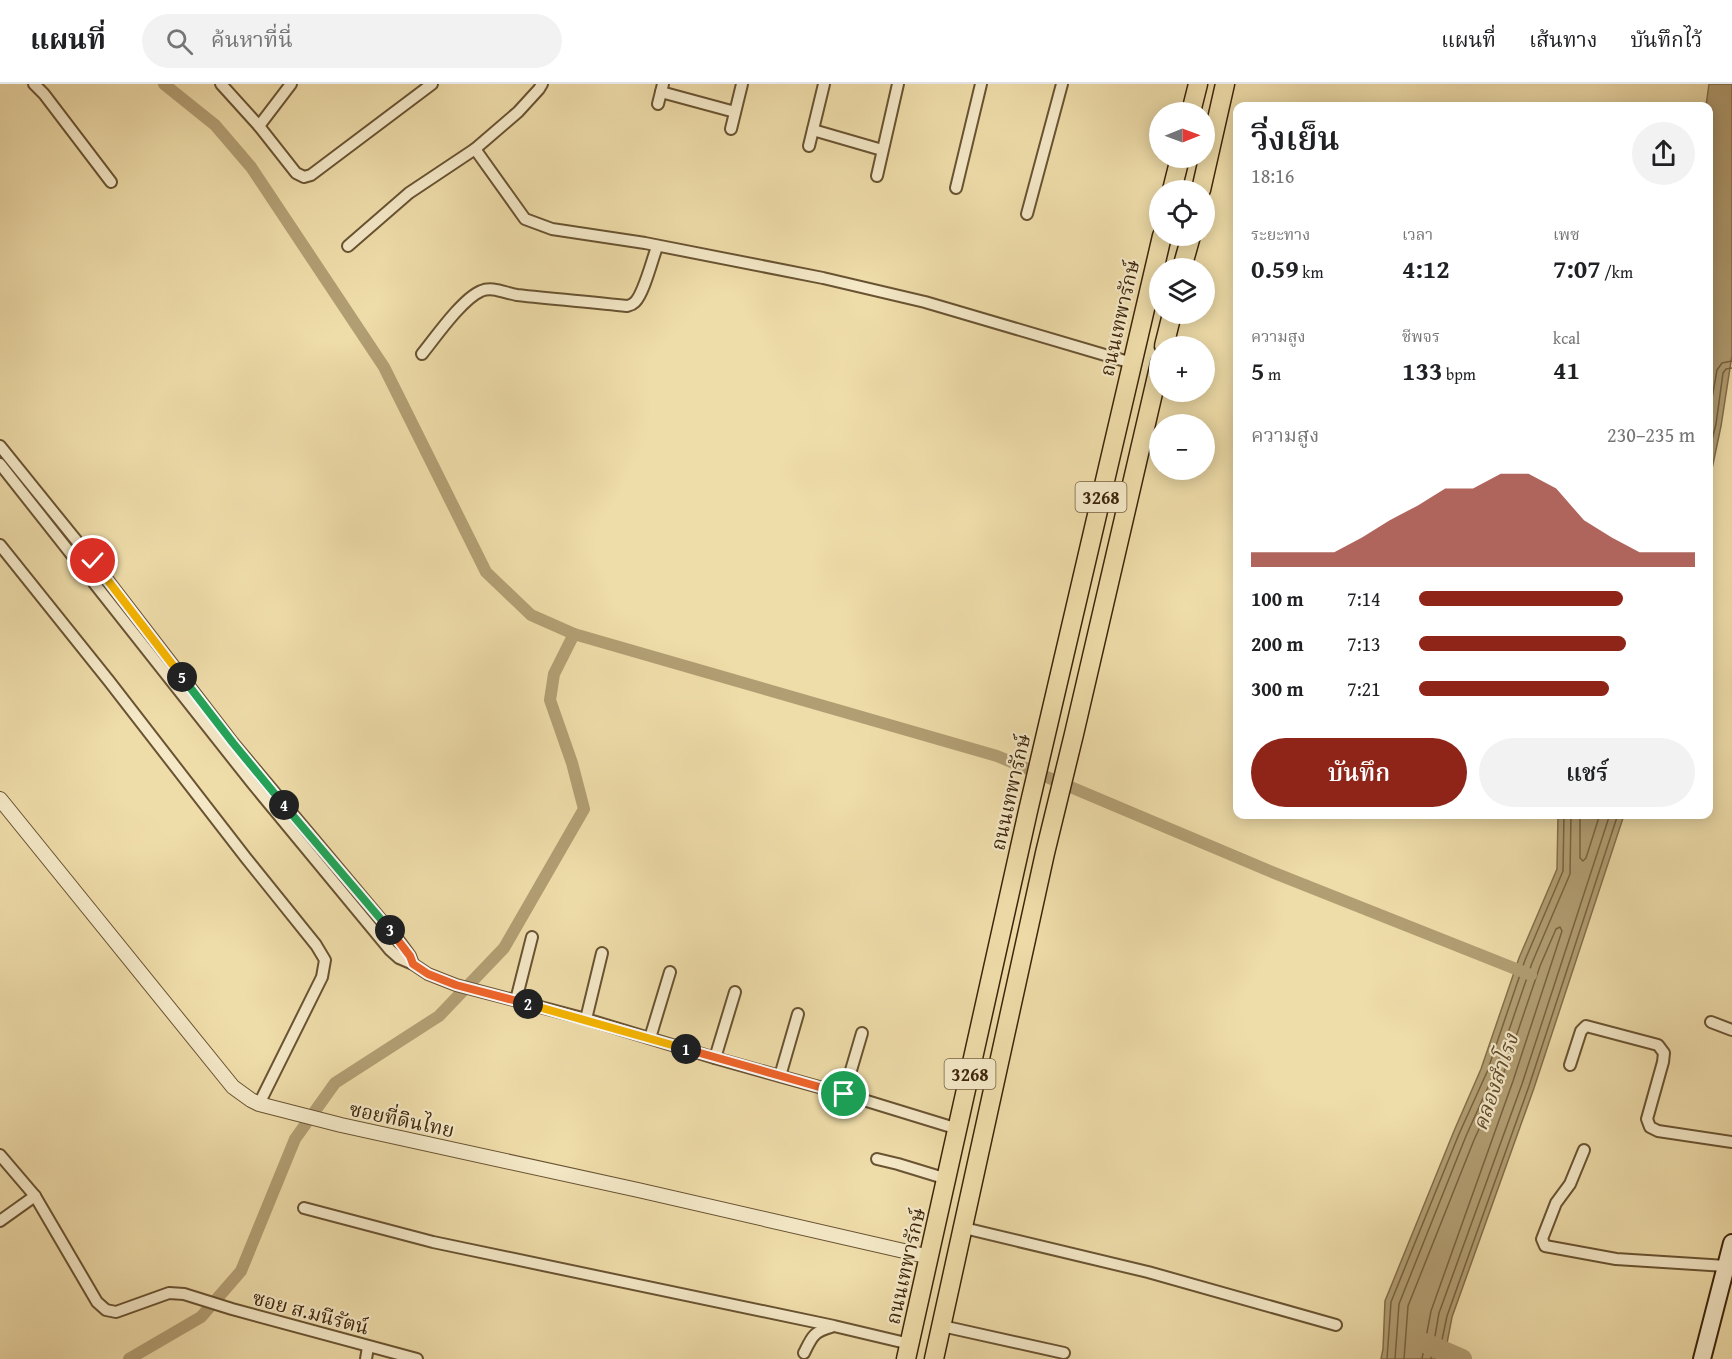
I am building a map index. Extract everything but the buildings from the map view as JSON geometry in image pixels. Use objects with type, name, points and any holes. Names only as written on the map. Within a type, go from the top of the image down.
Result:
[{"type":"main road","points":[[1193,102],[1197,84]]},
{"type":"main road","points":[[1203,180],[1226,84]]},
{"type":"main road","name":"ถนนเทพารักษ์","points":[[908,1352],[1040,759],[1160,246]]},
{"type":"main road","name":"3268","points":[[934,1359],[1045,853],[1151,402]]},
{"type":"main road","points":[[1703,1356],[1732,1243]]},
{"type":"street","points":[[34,84],[111,182]]},
{"type":"street","points":[[221,84],[259,126],[296,173],[304,177],[432,84]]},
{"type":"street","points":[[259,126],[291,84]]},
{"type":"street","points":[[348,246],[409,193],[474,149],[518,112],[542,84]]},
{"type":"street","points":[[731,129],[742,84]]},
{"type":"street","points":[[809,146],[824,84]]},
{"type":"street","points":[[877,176],[898,84]]},
{"type":"street","points":[[956,188],[981,84]]},
{"type":"street","points":[[1027,214],[1062,84]]},
{"type":"street","points":[[658,104],[662,88],[735,112]]},
{"type":"street","points":[[813,130],[882,150]]},
{"type":"street","points":[[474,149],[525,219],[552,229],[616,238],[823,278],[925,302],[1132,363]]},
{"type":"street","points":[[422,354],[450,318],[476,293],[484,289],[627,306],[633,304],[638,299],[657,247]]},
{"type":"street","points":[[0,446],[74,538],[205,714],[252,783],[399,958],[428,974],[456,985],[586,1019],[958,1129]]},
{"type":"street","points":[[0,464],[205,714],[233,743],[399,941],[413,964]]},
{"type":"street","points":[[66,547],[74,538]]},
{"type":"street","points":[[0,545],[316,945],[325,960],[322,977],[259,1104]]},
{"type":"street","name":"ซอยที่ดินไทย","points":[[0,799],[233,1087],[259,1104],[341,1125],[930,1257]]},
{"type":"street","points":[[341,891],[350,883]]},
{"type":"street","points":[[516,1000],[532,937]]},
{"type":"street","points":[[586,1019],[602,953]]},
{"type":"street","points":[[650,1038],[669,972]]},
{"type":"street","points":[[716,1058],[735,992]]},
{"type":"street","points":[[780,1076],[798,1014]]},
{"type":"street","points":[[1711,1022],[1732,1030]]},
{"type":"street","points":[[1570,1065],[1581,1031],[1586,1026],[1658,1045],[1664,1053],[1647,1119],[1650,1127],[1658,1131],[1732,1142]]},
{"type":"street","points":[[844,1094],[862,1033]]},
{"type":"street","points":[[1584,1150],[1570,1184],[1556,1203],[1542,1239],[1545,1246],[1616,1259],[1726,1266]]},
{"type":"street","name":"ซอย ส.มนีรัตน์","points":[[0,1155],[35,1196],[97,1302],[106,1310],[116,1312],[169,1293],[184,1294],[231,1309],[417,1359]]},
{"type":"street","points":[[877,1160],[947,1179]]},
{"type":"street","points":[[0,1221],[35,1196]]},
{"type":"street","points":[[304,1208],[433,1242],[834,1326],[908,1352]]},
{"type":"street","points":[[964,1228],[1148,1272],[1336,1325]]},
{"type":"street","points":[[804,1353],[818,1330],[834,1326]]},
{"type":"street","points":[[942,1326],[1064,1353]]},
{"type":"street","points":[[366,1359],[368,1347]]},
{"type":"water","points":[[1709,84],[1732,84],[1732,355],[1713,464],[1713,102],[1707,102]]},
{"type":"water","name":"คลองสำโรง","points":[[1558,819],[1623,819],[1534,1088],[1452,1317],[1444,1359],[1381,1359],[1385,1301],[1481,1069],[1519,958],[1557,869]]},
{"type":"waterway","points":[[164,84],[215,125],[251,167],[384,367],[486,572],[531,615],[574,634],[997,756],[1272,872],[1531,975]]},
{"type":"waterway","points":[[129,1359],[201,1317],[241,1271],[295,1139],[335,1083],[439,1016],[504,948],[584,809],[572,763],[550,700],[554,674],[574,634]]},
{"type":"waterway","points":[[1425,1343],[1462,1359]]},
{"type":"route","points":[[93,561],[233,743],[399,941],[413,964],[428,974],[456,985],[586,1019],[844,1094]]}]
